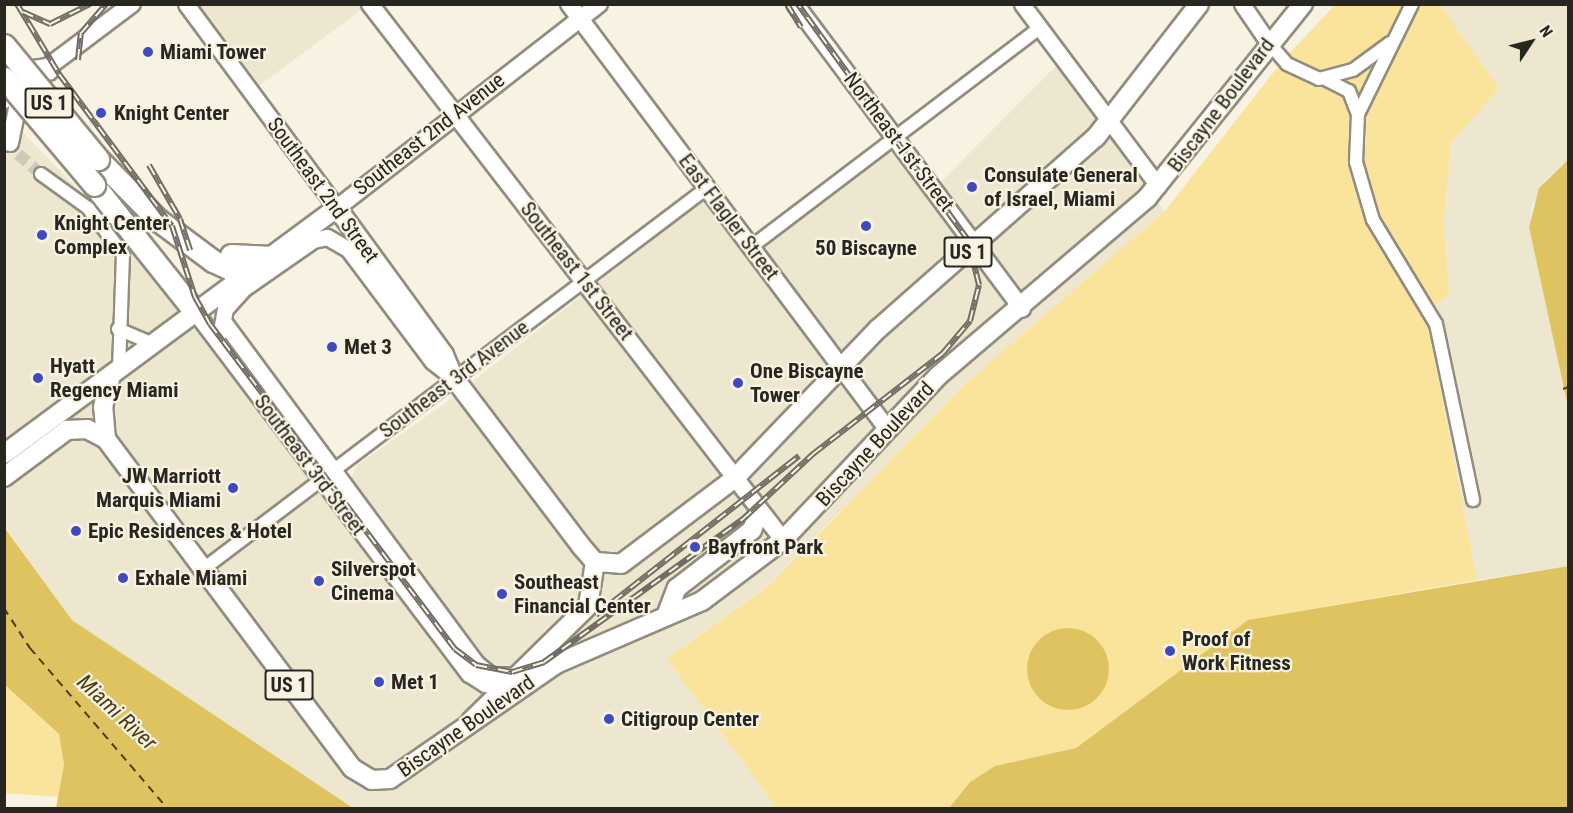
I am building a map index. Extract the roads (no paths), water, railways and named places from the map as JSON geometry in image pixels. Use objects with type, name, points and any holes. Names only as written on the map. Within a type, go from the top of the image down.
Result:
[{"type":"highway","name":"US 1","points":[[4,45],[98,159],[158,220],[230,269],[249,279]]},
{"type":"highway","points":[[10,80],[48,69]]},
{"type":"highway","name":"US 1","points":[[10,80],[195,312]]},
{"type":"highway","name":"US 1","points":[[198,247],[235,257],[272,257]]},
{"type":"main road","points":[[48,69],[132,4]]},
{"type":"main road","name":"Southeast 1st Street","points":[[370,4],[452,114],[783,540]]},
{"type":"main road","name":"East Flagler Street","points":[[569,4],[888,430]]},
{"type":"main road","name":"Southeast 2nd Avenue","points":[[28,447],[115,372],[221,293],[249,279],[272,257],[337,208],[452,114],[599,4]]},
{"type":"main road","name":"Northeast 1st Street","points":[[795,4],[1022,309]]},
{"type":"main road","name":"US 1","points":[[595,562],[610,566],[628,561],[734,479],[841,366],[1110,122],[1199,4]]},
{"type":"main road","name":"Biscayne Boulevard","points":[[202,570],[352,768],[372,780],[409,770],[538,675],[580,651],[666,616],[718,591],[783,540],[944,371],[1022,309],[1158,186],[1268,42],[1302,4]]},
{"type":"main road","points":[[4,100],[10,80]]},
{"type":"main road","points":[[10,80],[11,145]]},
{"type":"main road","name":"Southeast 2nd Street","points":[[337,208],[444,355],[454,378],[595,562]]},
{"type":"main road","points":[[106,439],[103,406],[115,372]]},
{"type":"main road","points":[[4,454],[28,447],[71,429],[87,429],[106,439]]},
{"type":"main road","name":"US 1","points":[[106,439],[202,570]]},
{"type":"main road","points":[[4,477],[28,447]]},
{"type":"main road","points":[[666,616],[677,588],[752,530],[759,512]]},
{"type":"main road","points":[[470,723],[475,711],[588,606],[595,562]]},
{"type":"main road","points":[[510,680],[538,675]]},
{"type":"street","name":"Southeast 2nd Street","points":[[186,4],[337,208]]},
{"type":"street","points":[[1022,4],[1158,186]]},
{"type":"street","points":[[1242,4],[1268,42],[1293,68],[1324,78],[1349,91],[1358,114]]},
{"type":"street","points":[[1412,4],[1358,114],[1356,162],[1365,201],[1436,324],[1473,500]]},
{"type":"street","points":[[751,247],[1040,28]]},
{"type":"street","points":[[1324,78],[1353,70],[1393,40]]},
{"type":"street","points":[[41,174],[83,203],[118,243],[125,272],[115,372]]},
{"type":"street","name":"Southeast 3rd Avenue","points":[[202,570],[707,188]]},
{"type":"street","name":"Southeast 2nd Street","points":[[327,237],[348,249],[432,361],[454,378]]},
{"type":"street","name":"Southeast 2nd Avenue","points":[[218,344],[225,309],[249,279],[313,240],[327,237]]},
{"type":"street","name":"Southeast 3rd Street","points":[[195,312],[469,674],[485,684],[510,680]]},
{"type":"street","name":"Southeast 3rd Street","points":[[223,321],[476,663],[495,676],[510,680]]},
{"type":"street","points":[[118,329],[154,344]]},
{"type":"water","points":[[1568,160],[1568,407],[1529,227],[1539,188]]},
{"type":"water","name":"Miami River","points":[[4,527],[72,620],[353,808],[56,808],[64,765],[59,734],[5,685]]},
{"type":"water","points":[[1568,566],[1568,808],[949,808],[970,782],[995,766],[1076,748],[1248,620]]},
{"type":"water","points":[[1068,628],[1084,631],[1097,640],[1106,653],[1109,669],[1106,685],[1097,698],[1084,707],[1068,710],[1052,707],[1039,698],[1030,685],[1027,669],[1030,653],[1039,640],[1052,631]]},
{"type":"tunnel","points":[[18,154],[41,174]]},
{"type":"railway","points":[[17,4],[59,74],[172,226],[195,297],[210,324],[455,649],[476,665],[512,672],[544,662],[743,519],[813,454],[943,353],[970,321],[979,285],[968,240],[798,4]]},
{"type":"railway","points":[[23,12],[50,24],[90,4]]},
{"type":"railway","points":[[78,60],[81,33],[106,4]]},
{"type":"railway","points":[[787,4],[801,27]]},
{"type":"railway","points":[[149,165],[180,219],[190,250]]},
{"type":"railway","points":[[596,615],[799,456]]},
{"type":"place","name":"Miami Tower","points":[[148,52]]},
{"type":"place","name":"Knight Center","points":[[101,113]]},
{"type":"place","name":"Consulate General of Israel, Miami","points":[[972,187]]},
{"type":"place","name":"50 Biscayne","points":[[866,226]]},
{"type":"place","name":"Knight Center Complex","points":[[42,235]]},
{"type":"place","name":"Met 3","points":[[332,347]]},
{"type":"place","name":"Hyatt Regency Miami","points":[[38,378]]},
{"type":"place","name":"One Biscayne Tower","points":[[738,383]]},
{"type":"place","name":"JW Marriott Marquis Miami","points":[[233,488]]},
{"type":"place","name":"Epic Residences & Hotel","points":[[76,531]]},
{"type":"place","name":"Bayfront Park","points":[[695,547]]},
{"type":"place","name":"Exhale Miami","points":[[123,578]]},
{"type":"place","name":"Silverspot Cinema","points":[[319,581]]},
{"type":"place","name":"Southeast Financial Center","points":[[502,594]]},
{"type":"place","name":"Proof of Work Fitness","points":[[1170,651]]},
{"type":"place","name":"Met 1","points":[[379,682]]},
{"type":"place","name":"Citigroup Center","points":[[609,719]]}]
